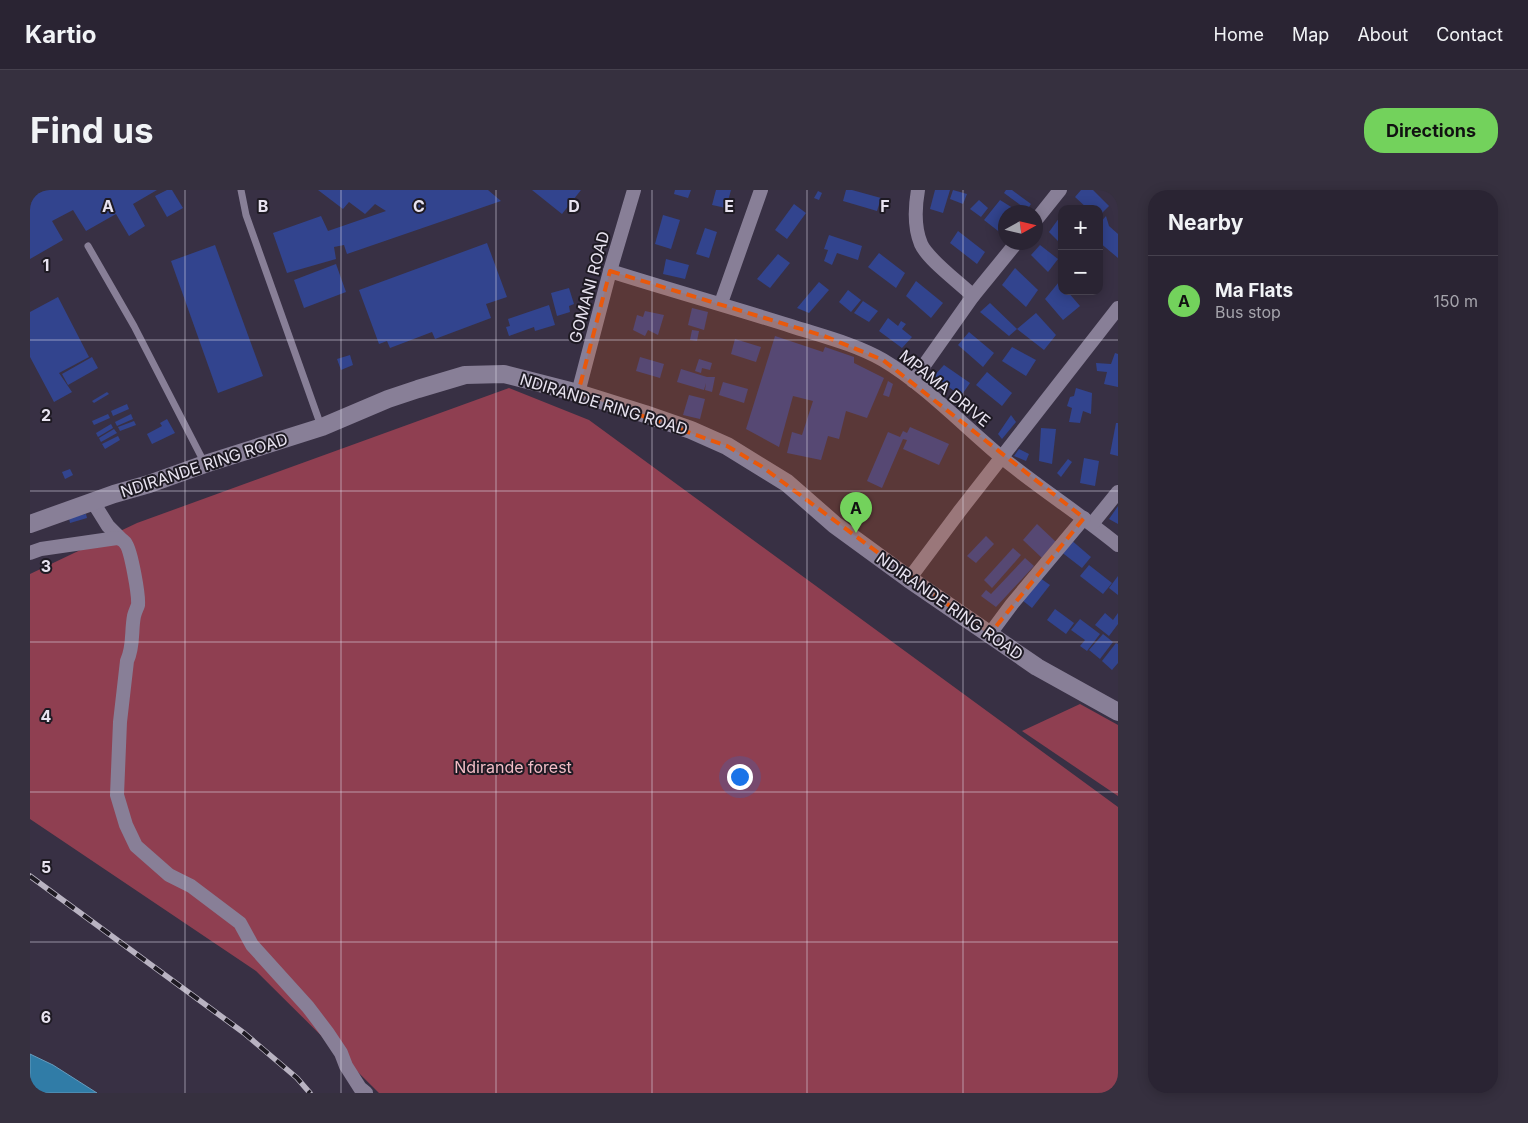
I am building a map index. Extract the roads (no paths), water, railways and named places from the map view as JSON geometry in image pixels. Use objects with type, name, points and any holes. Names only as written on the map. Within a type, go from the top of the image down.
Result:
[{"type":"street","name":"GOMANI ROAD","points":[[578,393],[610,271],[634,190]]},
{"type":"street","points":[[721,303],[761,190]]},
{"type":"street","points":[[918,190],[915,207],[916,226],[921,244],[929,256],[973,296]]},
{"type":"street","points":[[1043,211],[1060,190]]},
{"type":"street","points":[[913,381],[973,296],[1010,250]]},
{"type":"street","name":"MPAMA DRIVE","points":[[610,271],[649,284],[721,303],[858,348],[883,360],[913,381],[1002,457],[1118,545]]},
{"type":"street","points":[[909,579],[1118,308]]},
{"type":"street","name":"NDIRANDE RING ROAD","points":[[30,524],[205,464],[322,427],[388,399],[465,375],[504,374],[578,393],[671,423],[727,446],[786,483],[836,524],[909,579],[1037,667],[1118,712]]},
{"type":"street","points":[[989,634],[1012,604],[1088,521],[1118,492]]},
{"type":"street","points":[[93,502],[108,526],[129,550],[138,605],[134,616],[131,652],[127,661],[117,771],[118,802],[136,846],[169,875],[198,891],[240,923],[252,945],[308,1007],[327,1032],[360,1088],[366,1093]]},
{"type":"street","points":[[30,552],[92,540],[121,539]]},
{"type":"lane","points":[[241,190],[246,215],[322,427]]},
{"type":"lane","points":[[88,246],[134,326],[205,464]]},
{"type":"water","points":[[30,1054],[53,1065],[97,1093],[30,1093]]},
{"type":"railway","points":[[30,876],[244,1033],[297,1078],[310,1093]]},
{"type":"place","name":"Ma Flats","points":[[856,533]]},
{"type":"park label","name":"Ndirande forest","points":[[513,767]]}]
